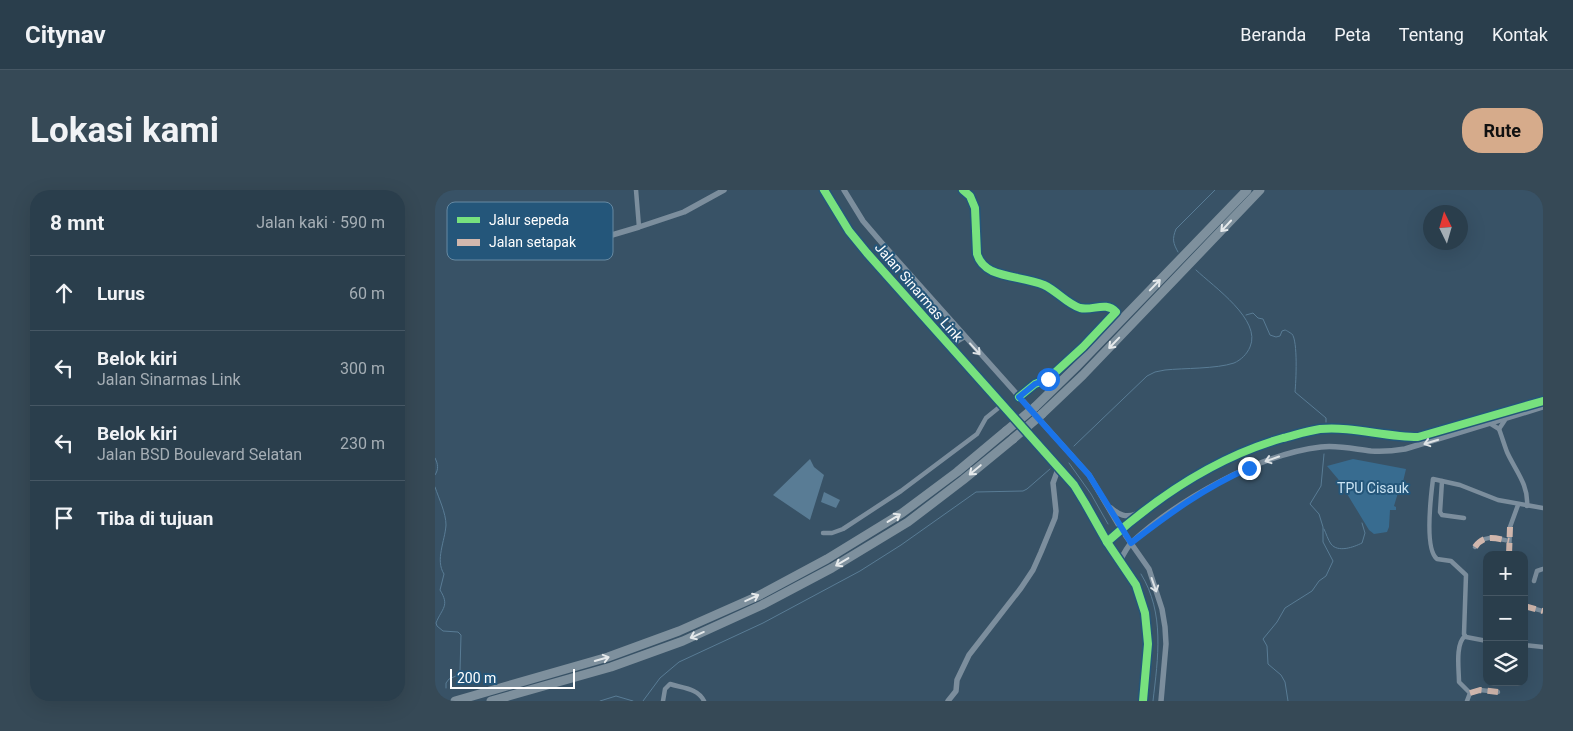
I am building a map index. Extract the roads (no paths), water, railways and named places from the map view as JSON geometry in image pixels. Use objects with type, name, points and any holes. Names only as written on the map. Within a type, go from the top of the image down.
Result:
[{"type":"highway","points":[[455,701],[608,657],[679,632],[758,596],[902,513],[957,472],[1035,407],[1247,190]]},
{"type":"highway","points":[[491,701],[611,667],[683,641],[762,605],[806,582],[908,522],[963,480],[1042,414],[1083,375],[1260,190]]},
{"type":"street","points":[[636,190],[639,227]]},
{"type":"street","points":[[613,236],[684,212],[724,190]]},
{"type":"street","name":"Jalan Sinarmas Link","points":[[824,190],[855,238],[1074,485],[1120,561]]},
{"type":"street","name":"Jalan Sinarmas Link","points":[[844,190],[875,235],[1089,475],[1121,529],[1149,568],[1162,609],[1166,644],[1161,701]]},
{"type":"street","points":[[963,190],[970,196],[975,208],[977,254],[978,259],[984,266],[994,272],[1042,284],[1055,290],[1068,301],[1081,308],[1104,306],[1112,308],[1116,312],[1083,347],[1048,379],[1035,384],[1019,397]]},
{"type":"street","points":[[949,346],[964,337]]},
{"type":"street","points":[[1107,542],[1145,510],[1188,480],[1242,452],[1289,436],[1319,429],[1338,429],[1418,437],[1543,401]]},
{"type":"street","points":[[823,533],[832,533],[843,529],[920,478],[977,434],[986,418],[1002,405]]},
{"type":"street","points":[[1143,701],[1148,644],[1145,613],[1136,585],[1120,561],[1131,543],[1168,514],[1222,480],[1277,458],[1321,447],[1337,446],[1388,452],[1405,449],[1543,407]]},
{"type":"street","points":[[1499,429],[1505,420]]},
{"type":"street","points":[[1476,421],[1478,428]]},
{"type":"street","points":[[1491,424],[1499,429],[1506,450],[1525,485],[1528,498],[1527,506]]},
{"type":"street","points":[[948,701],[956,691],[957,680],[969,656],[1033,570],[1055,518],[1053,483],[1057,472],[1055,464]]},
{"type":"street","points":[[1470,693],[1459,682],[1458,659],[1462,638],[1465,636],[1463,625],[1466,575],[1454,562],[1437,559],[1432,552],[1429,523],[1433,479],[1460,485],[1498,500],[1543,508]]},
{"type":"street","points":[[1442,481],[1440,512],[1442,515],[1464,518]]},
{"type":"street","points":[[1108,505],[1117,514],[1123,516],[1132,516],[1145,510]]},
{"type":"street","points":[[1509,551],[1510,527],[1518,505]]},
{"type":"street","points":[[1475,547],[1479,541],[1486,537],[1509,541]]},
{"type":"street","points":[[1534,581],[1537,571],[1543,569]]},
{"type":"street","points":[[1528,607],[1543,611]]},
{"type":"street","points":[[1465,636],[1483,640]]},
{"type":"street","points":[[1528,645],[1543,646]]},
{"type":"street","points":[[663,701],[665,689],[670,684],[695,691],[701,695],[704,701]]},
{"type":"street","points":[[1470,693],[1480,690],[1498,692]]},
{"type":"street","points":[[1467,701],[1470,693]]},
{"type":"waterway","points":[[1178,252],[1174,241],[1176,229],[1215,190]]},
{"type":"waterway","points":[[1074,446],[1147,376],[1165,370],[1227,365],[1239,360],[1247,352],[1252,337],[1243,315],[1196,270]]},
{"type":"waterway","points":[[1246,315],[1253,313],[1258,318],[1263,319],[1270,335],[1280,336],[1282,331],[1285,330],[1292,334],[1296,353],[1295,392],[1326,418],[1326,422]]},
{"type":"waterway","points":[[1288,701],[1285,682],[1281,675],[1268,664],[1267,646],[1263,639],[1277,622],[1285,608],[1312,591],[1319,581],[1326,576],[1333,561],[1323,542],[1323,527],[1319,514],[1310,504],[1321,486],[1324,454]]},
{"type":"waterway","points":[[435,458],[438,466],[435,475]]},
{"type":"waterway","points":[[1069,463],[1091,494],[1108,524]]},
{"type":"waterway","points":[[643,701],[660,678],[679,662],[763,623],[860,571],[901,545],[976,492],[1023,491],[1050,469]]},
{"type":"waterway","points":[[435,487],[446,520],[440,557],[441,569],[444,574],[440,590],[445,604],[436,623],[443,631],[458,632],[461,635],[460,671],[456,676],[449,679],[446,683],[446,688]]},
{"type":"waterway","points":[[1324,529],[1334,547],[1342,549],[1362,543],[1365,533],[1362,523]]},
{"type":"waterway","points":[[1141,574],[1149,589],[1157,620],[1158,652],[1153,701]]},
{"type":"waterway","points":[[600,701],[616,696],[633,701]]},
{"type":"park label","name":"TPU Cisauk","points":[[1373,488]]}]
